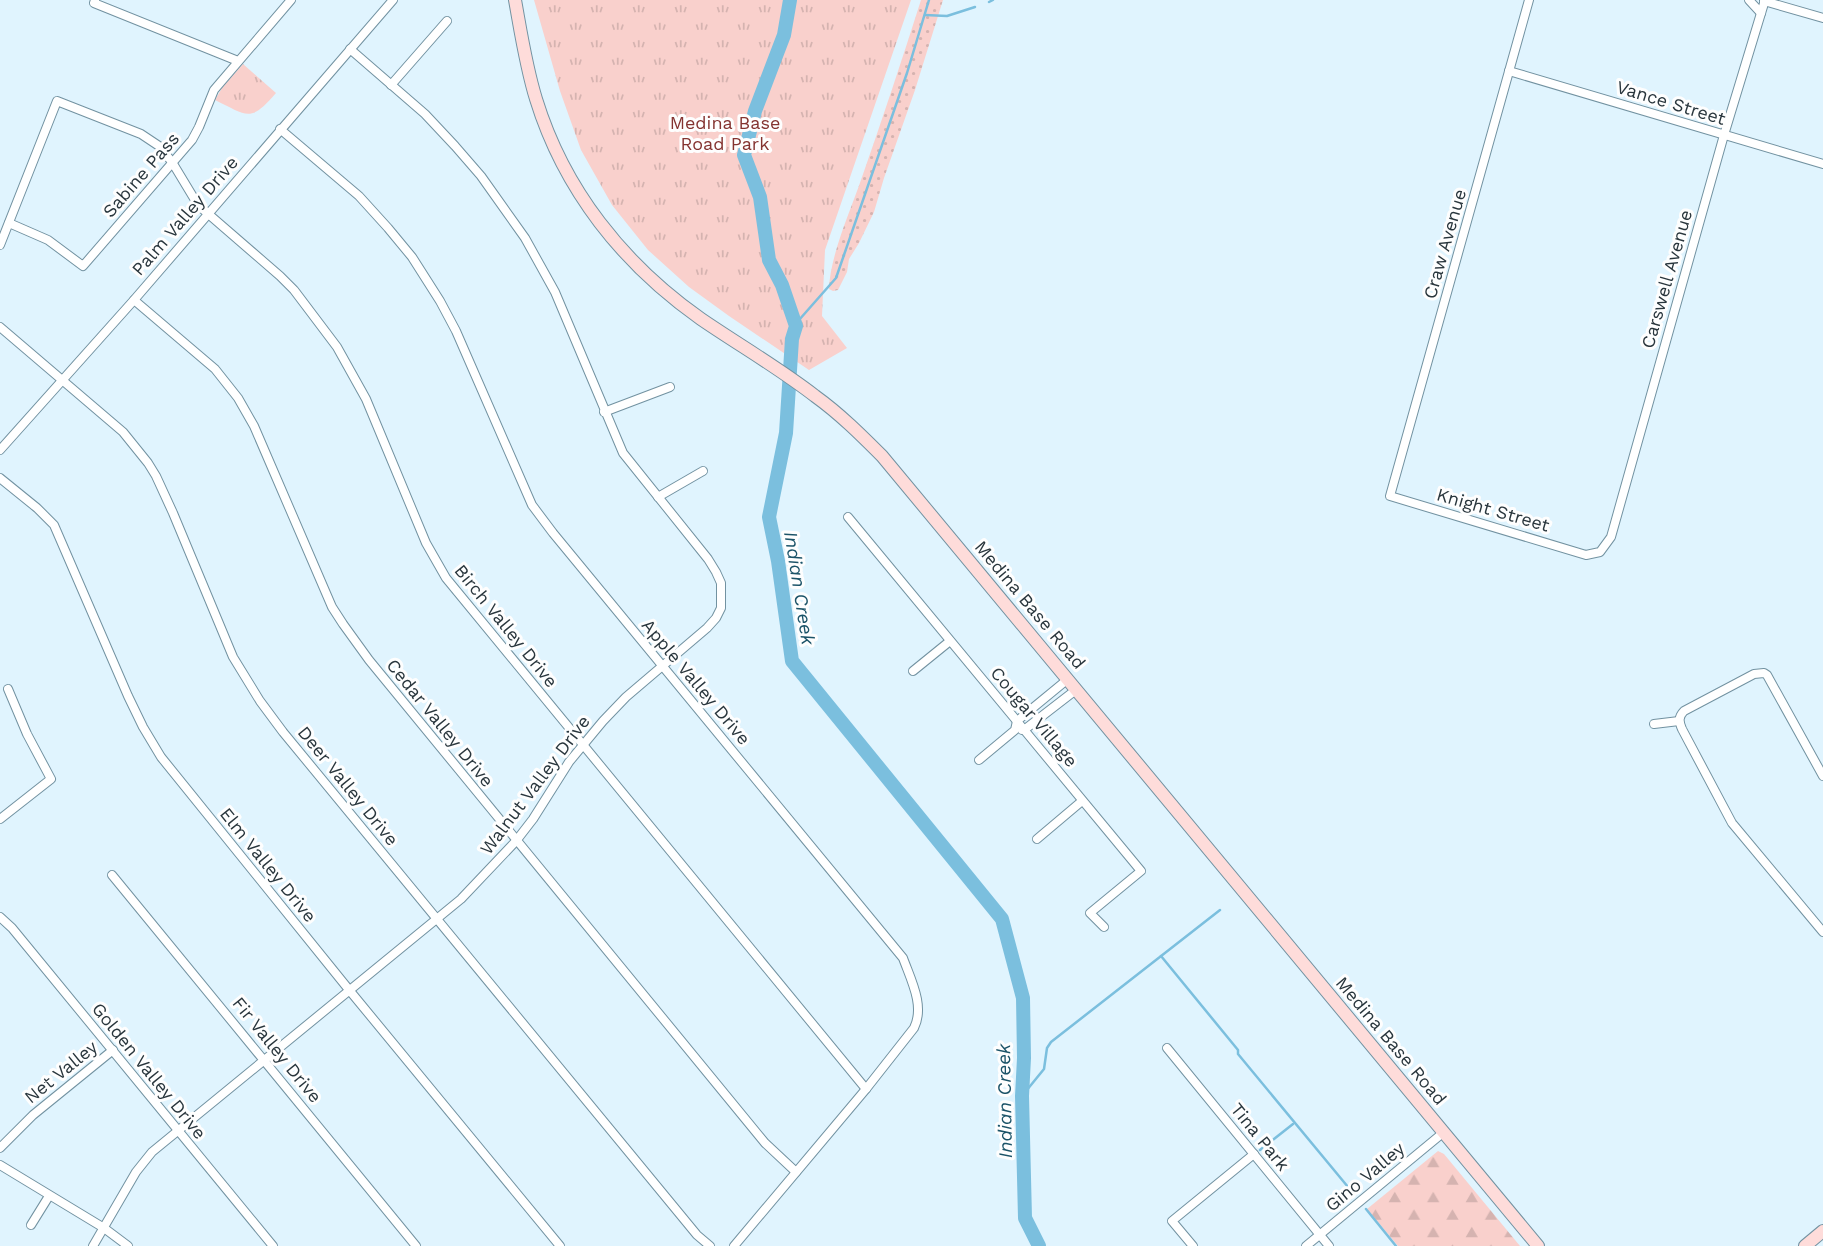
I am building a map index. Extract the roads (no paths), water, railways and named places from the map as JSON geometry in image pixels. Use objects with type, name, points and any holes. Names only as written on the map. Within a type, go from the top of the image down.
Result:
[{"type":"street","name":"Sabine Pass","points":[[9,223],[48,240],[83,266],[192,140],[215,90],[291,0]]},
{"type":"street","name":"Palm Valley Drive","points":[[0,450],[134,300],[393,0]]},
{"type":"street","name":"Medina Base Road","points":[[515,0],[533,87],[548,132],[573,185],[619,248],[660,288],[839,414],[882,456],[1538,1246]]},
{"type":"street","name":"Craw Avenue","points":[[1390,496],[1530,0]]},
{"type":"street","points":[[1749,0],[1761,13]]},
{"type":"street","points":[[1765,1],[1823,18]]},
{"type":"street","name":"Carswell Avenue","points":[[1586,555],[1600,552],[1611,537],[1724,135],[1765,1]]},
{"type":"street","points":[[95,2],[238,61]]},
{"type":"street","points":[[391,85],[447,21]]},
{"type":"street","name":"Walnut Valley Drive","points":[[93,1246],[144,1161],[479,882],[533,819],[583,745],[626,697],[707,628],[721,608],[721,583],[708,559],[623,453],[555,292],[525,238],[481,176],[455,146],[425,114],[350,49]]},
{"type":"street","name":"Vance Street","points":[[1509,71],[1823,164]]},
{"type":"street","name":"Birch Valley Drive","points":[[9,223],[57,101],[141,134],[159,146],[198,205],[294,290],[337,347],[366,399],[426,543],[446,578],[866,1089]]},
{"type":"street","name":"Apple Valley Drive","points":[[280,129],[359,196],[412,257],[456,331],[532,505],[902,958],[918,1007],[918,1020],[914,1028],[734,1246]]},
{"type":"street","points":[[0,245],[9,223]]},
{"type":"street","name":"Cedar Valley Drive","points":[[134,300],[215,369],[239,398],[254,426],[320,581],[342,624],[369,660],[765,1143],[796,1172]]},
{"type":"street","name":"Deer Valley Drive","points":[[0,327],[122,432],[148,463],[168,501],[222,631],[242,673],[260,701],[436,919],[697,1235],[710,1246]]},
{"type":"street","points":[[604,412],[670,387]]},
{"type":"street","points":[[658,497],[703,471]]},
{"type":"street","name":"Elm Valley Drive","points":[[0,478],[54,525],[128,696],[161,757],[560,1246]]},
{"type":"street","name":"Knight Street","points":[[1390,496],[1586,555]]},
{"type":"street","name":"Cougar Village","points":[[848,517],[1019,727],[1141,871],[1090,913],[1104,927]]},
{"type":"street","points":[[913,671],[950,641]]},
{"type":"street","points":[[1823,776],[1764,673],[1754,674],[1684,711],[1680,716],[1679,721],[1736,828],[1823,932]]},
{"type":"street","points":[[979,760],[1072,684]]},
{"type":"street","points":[[0,819],[51,779],[27,734],[8,689]]},
{"type":"street","points":[[1654,724],[1679,721]]},
{"type":"street","points":[[1037,839],[1082,801]]},
{"type":"street","name":"Fir Valley Drive","points":[[112,875],[416,1246]]},
{"type":"street","name":"Golden Valley Drive","points":[[0,918],[12,928],[273,1246]]},
{"type":"street","name":"Tina Park","points":[[1167,1048],[1329,1246]]},
{"type":"street","name":"Net Valley","points":[[0,1148],[33,1115],[113,1050]]},
{"type":"street","name":"Gino Valley","points":[[1306,1246],[1444,1132]]},
{"type":"street","points":[[1193,1246],[1172,1221],[1254,1154]]},
{"type":"street","points":[[0,1166],[104,1228],[128,1246]]},
{"type":"street","points":[[30,1225],[49,1196]]},
{"type":"street","points":[[1805,1246],[1823,1231]]},
{"type":"waterway","name":"Indian Creek","points":[[790,0],[784,35],[755,111],[744,155],[760,197],[769,260],[782,285],[796,326],[792,339],[786,433],[769,517],[792,661],[1002,919],[1023,998],[1025,1218],[1039,1246]]},
{"type":"waterway","points":[[796,326],[836,278],[907,73],[929,0]]},
{"type":"waterway","points":[[989,2],[993,0]]},
{"type":"waterway","points":[[925,15],[947,16],[975,7]]},
{"type":"waterway","points":[[1022,1096],[1044,1069],[1047,1048],[1051,1042],[1220,910]]},
{"type":"waterway","points":[[1161,956],[1353,1193]]},
{"type":"waterway","points":[[1260,1150],[1293,1124]]},
{"type":"waterway","points":[[1366,1209],[1396,1246]]},
{"type":"park label","name":"Medina Base Road Park","points":[[725,133]]}]
